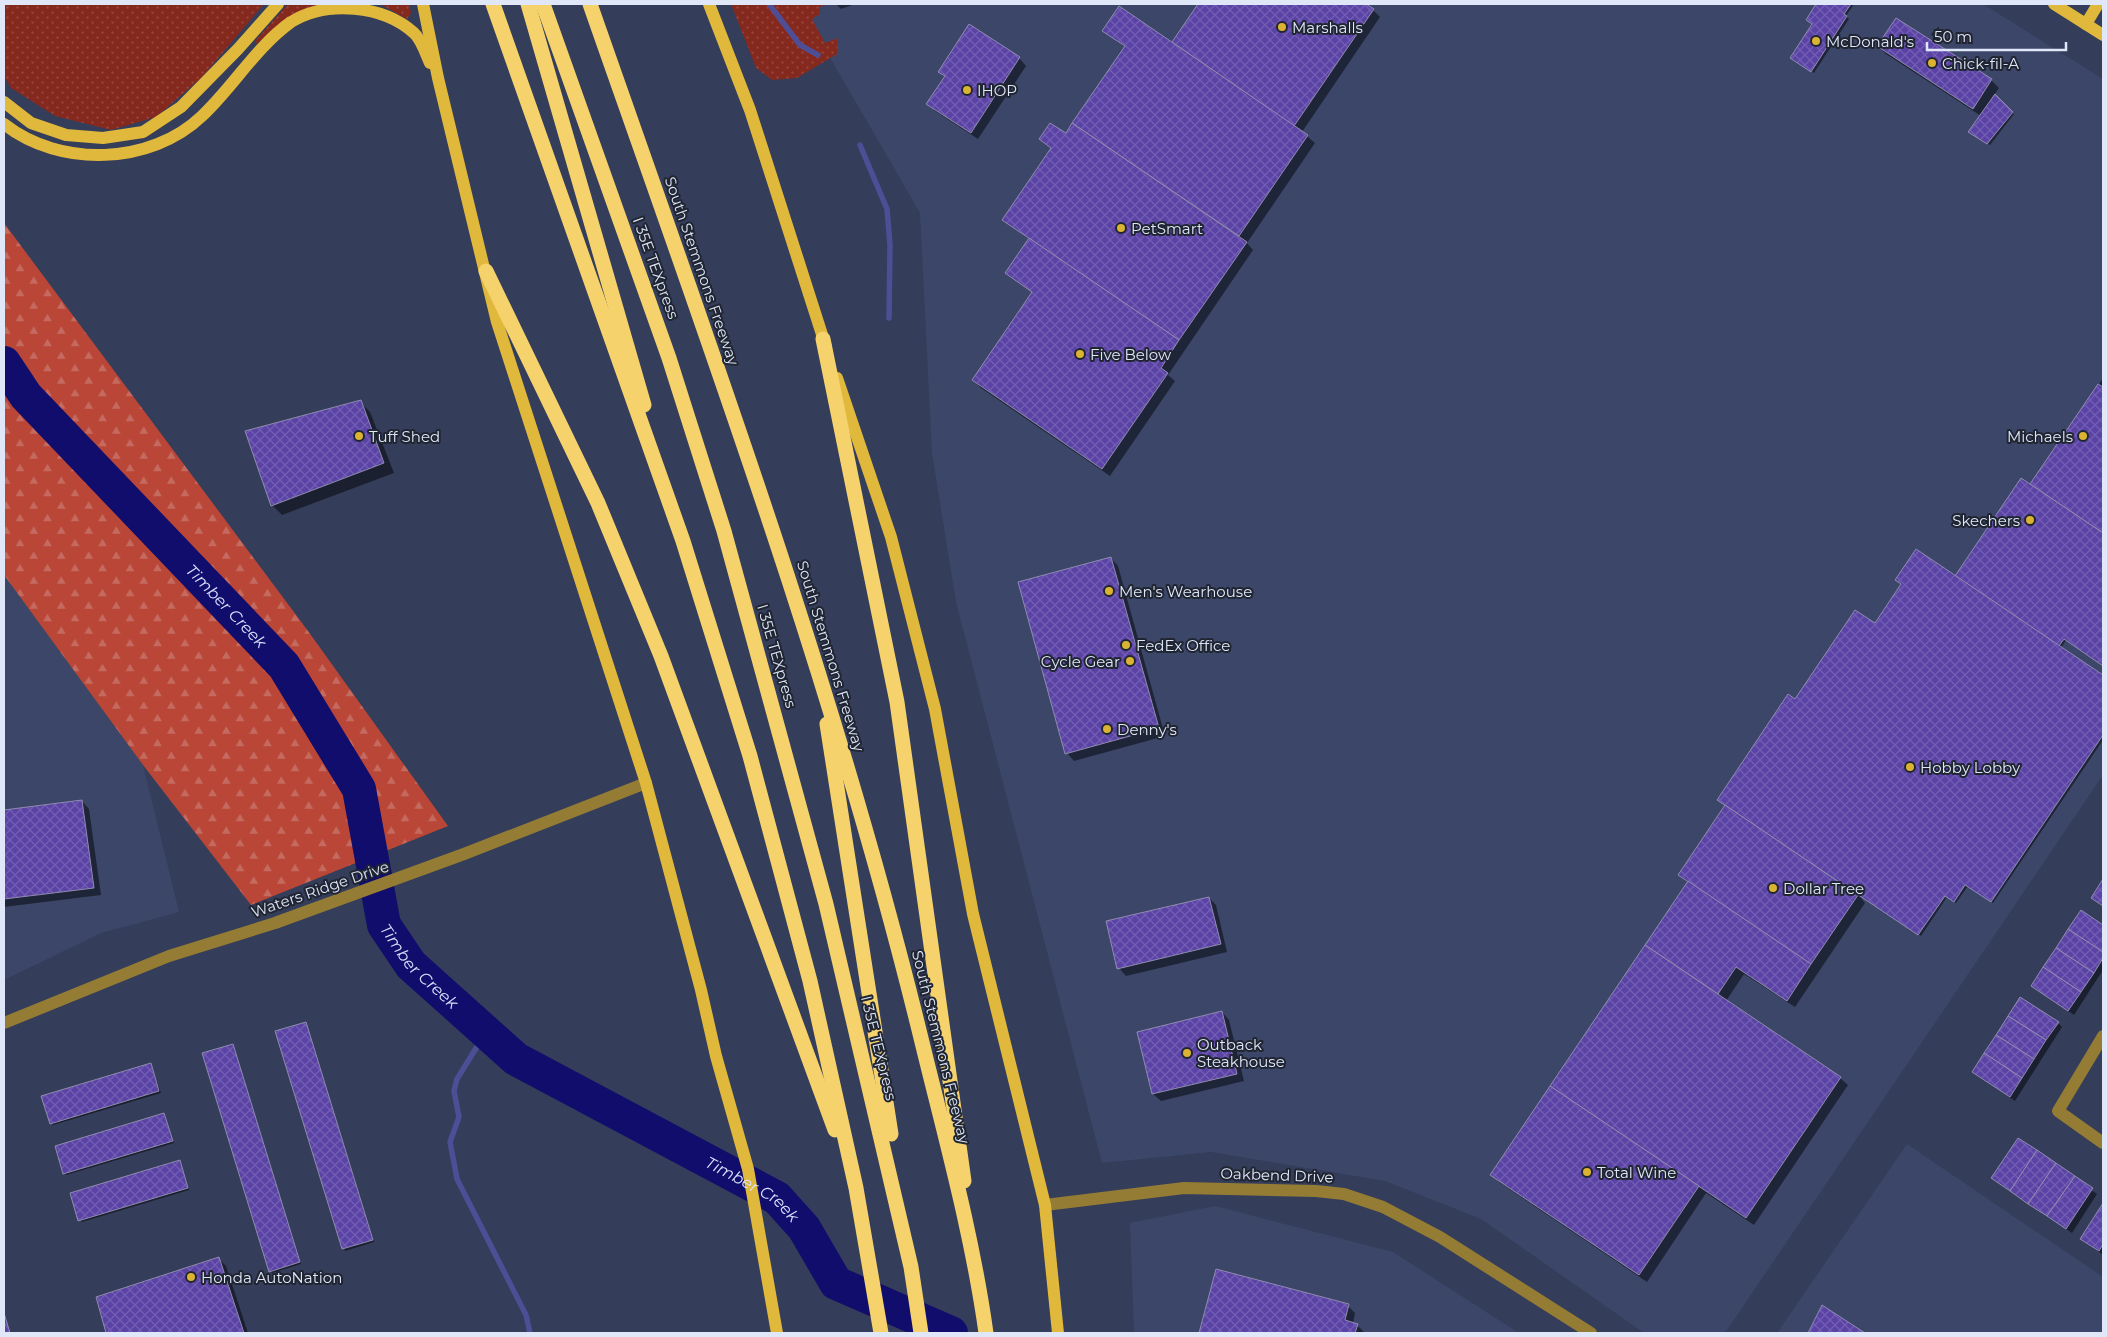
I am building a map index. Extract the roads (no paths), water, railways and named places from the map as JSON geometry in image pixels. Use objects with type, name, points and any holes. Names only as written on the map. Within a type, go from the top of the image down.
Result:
[{"type":"highway","points":[[493,4],[683,541]]},
{"type":"highway","points":[[528,4],[683,541],[750,756],[810,981],[856,1188],[881,1333]]},
{"type":"highway","name":"I 35E TEXpress","points":[[543,4],[669,358],[724,531],[826,904],[911,1267],[921,1333]]},
{"type":"highway","name":"South Stemmons Freeway","points":[[590,4],[756,478],[818,666],[864,820],[902,961],[976,1266],[986,1333]]},
{"type":"highway","points":[[486,271],[598,503],[661,656],[856,1188]]},
{"type":"highway","points":[[823,338],[897,702],[976,1266]]},
{"type":"highway","points":[[818,666],[911,1267]]},
{"type":"main road","points":[[4,102],[31,122],[66,136],[102,138],[143,132],[181,107],[238,49],[278,4]]},
{"type":"main road","points":[[423,4],[438,78],[498,322],[515,380],[646,783],[701,990],[716,1056],[748,1169],[777,1333]]},
{"type":"main road","points":[[709,4],[750,110],[823,338],[891,536],[930,690],[973,914],[1044,1205],[1057,1328]]},
{"type":"main road","points":[[2054,4],[2103,36]]},
{"type":"main road","points":[[2086,24],[2098,4]]},
{"type":"main road","points":[[4,124],[42,145],[84,155],[126,153],[147,148],[179,133],[202,116],[263,48],[291,22],[326,9],[363,8],[392,18],[416,34],[438,78]]},
{"type":"street","name":"Waters Ridge Drive","points":[[4,1024],[168,956],[275,922],[464,854],[646,783]]},
{"type":"street","points":[[2103,1036],[2058,1111],[2103,1143]]},
{"type":"street","name":"Oakbend Drive","points":[[1044,1205],[1184,1188],[1316,1191],[1344,1194],[1383,1207],[1440,1237],[1591,1333]]},
{"type":"waterway","points":[[769,4],[800,45],[818,55]]},
{"type":"waterway","points":[[860,145],[887,209],[890,245],[889,318]]},
{"type":"waterway","name":"Timber Creek","points":[[4,363],[26,396],[284,666],[359,789],[384,925],[411,965],[516,1059],[777,1198],[804,1228],[836,1283],[951,1333]]},
{"type":"waterway","points":[[486,1032],[457,1079],[454,1091],[459,1117],[450,1142],[457,1179],[526,1315],[530,1333]]},
{"type":"place","name":"Marshalls","points":[[1282,27]]},
{"type":"place","name":"McDonald's","points":[[1816,41]]},
{"type":"place","name":"Chick-fil-A","points":[[1932,63]]},
{"type":"place","name":"IHOP","points":[[967,90]]},
{"type":"place","name":"PetSmart","points":[[1121,228]]},
{"type":"place","name":"Five Below","points":[[1080,354]]},
{"type":"place","name":"Tuff Shed","points":[[359,436]]},
{"type":"place","name":"Michaels","points":[[2083,436]]},
{"type":"place","name":"Skechers","points":[[2030,520]]},
{"type":"place","name":"Men's Wearhouse","points":[[1109,591]]},
{"type":"place","name":"FedEx Office","points":[[1126,645]]},
{"type":"place","name":"Cycle Gear","points":[[1130,661]]},
{"type":"place","name":"Denny's","points":[[1107,729]]},
{"type":"place","name":"Hobby Lobby","points":[[1910,767]]},
{"type":"place","name":"Dollar Tree","points":[[1773,888]]},
{"type":"place","name":"Outback Steakhouse","points":[[1187,1053]]},
{"type":"place","name":"Total Wine","points":[[1587,1172]]},
{"type":"place","name":"Honda AutoNation","points":[[191,1277]]}]
